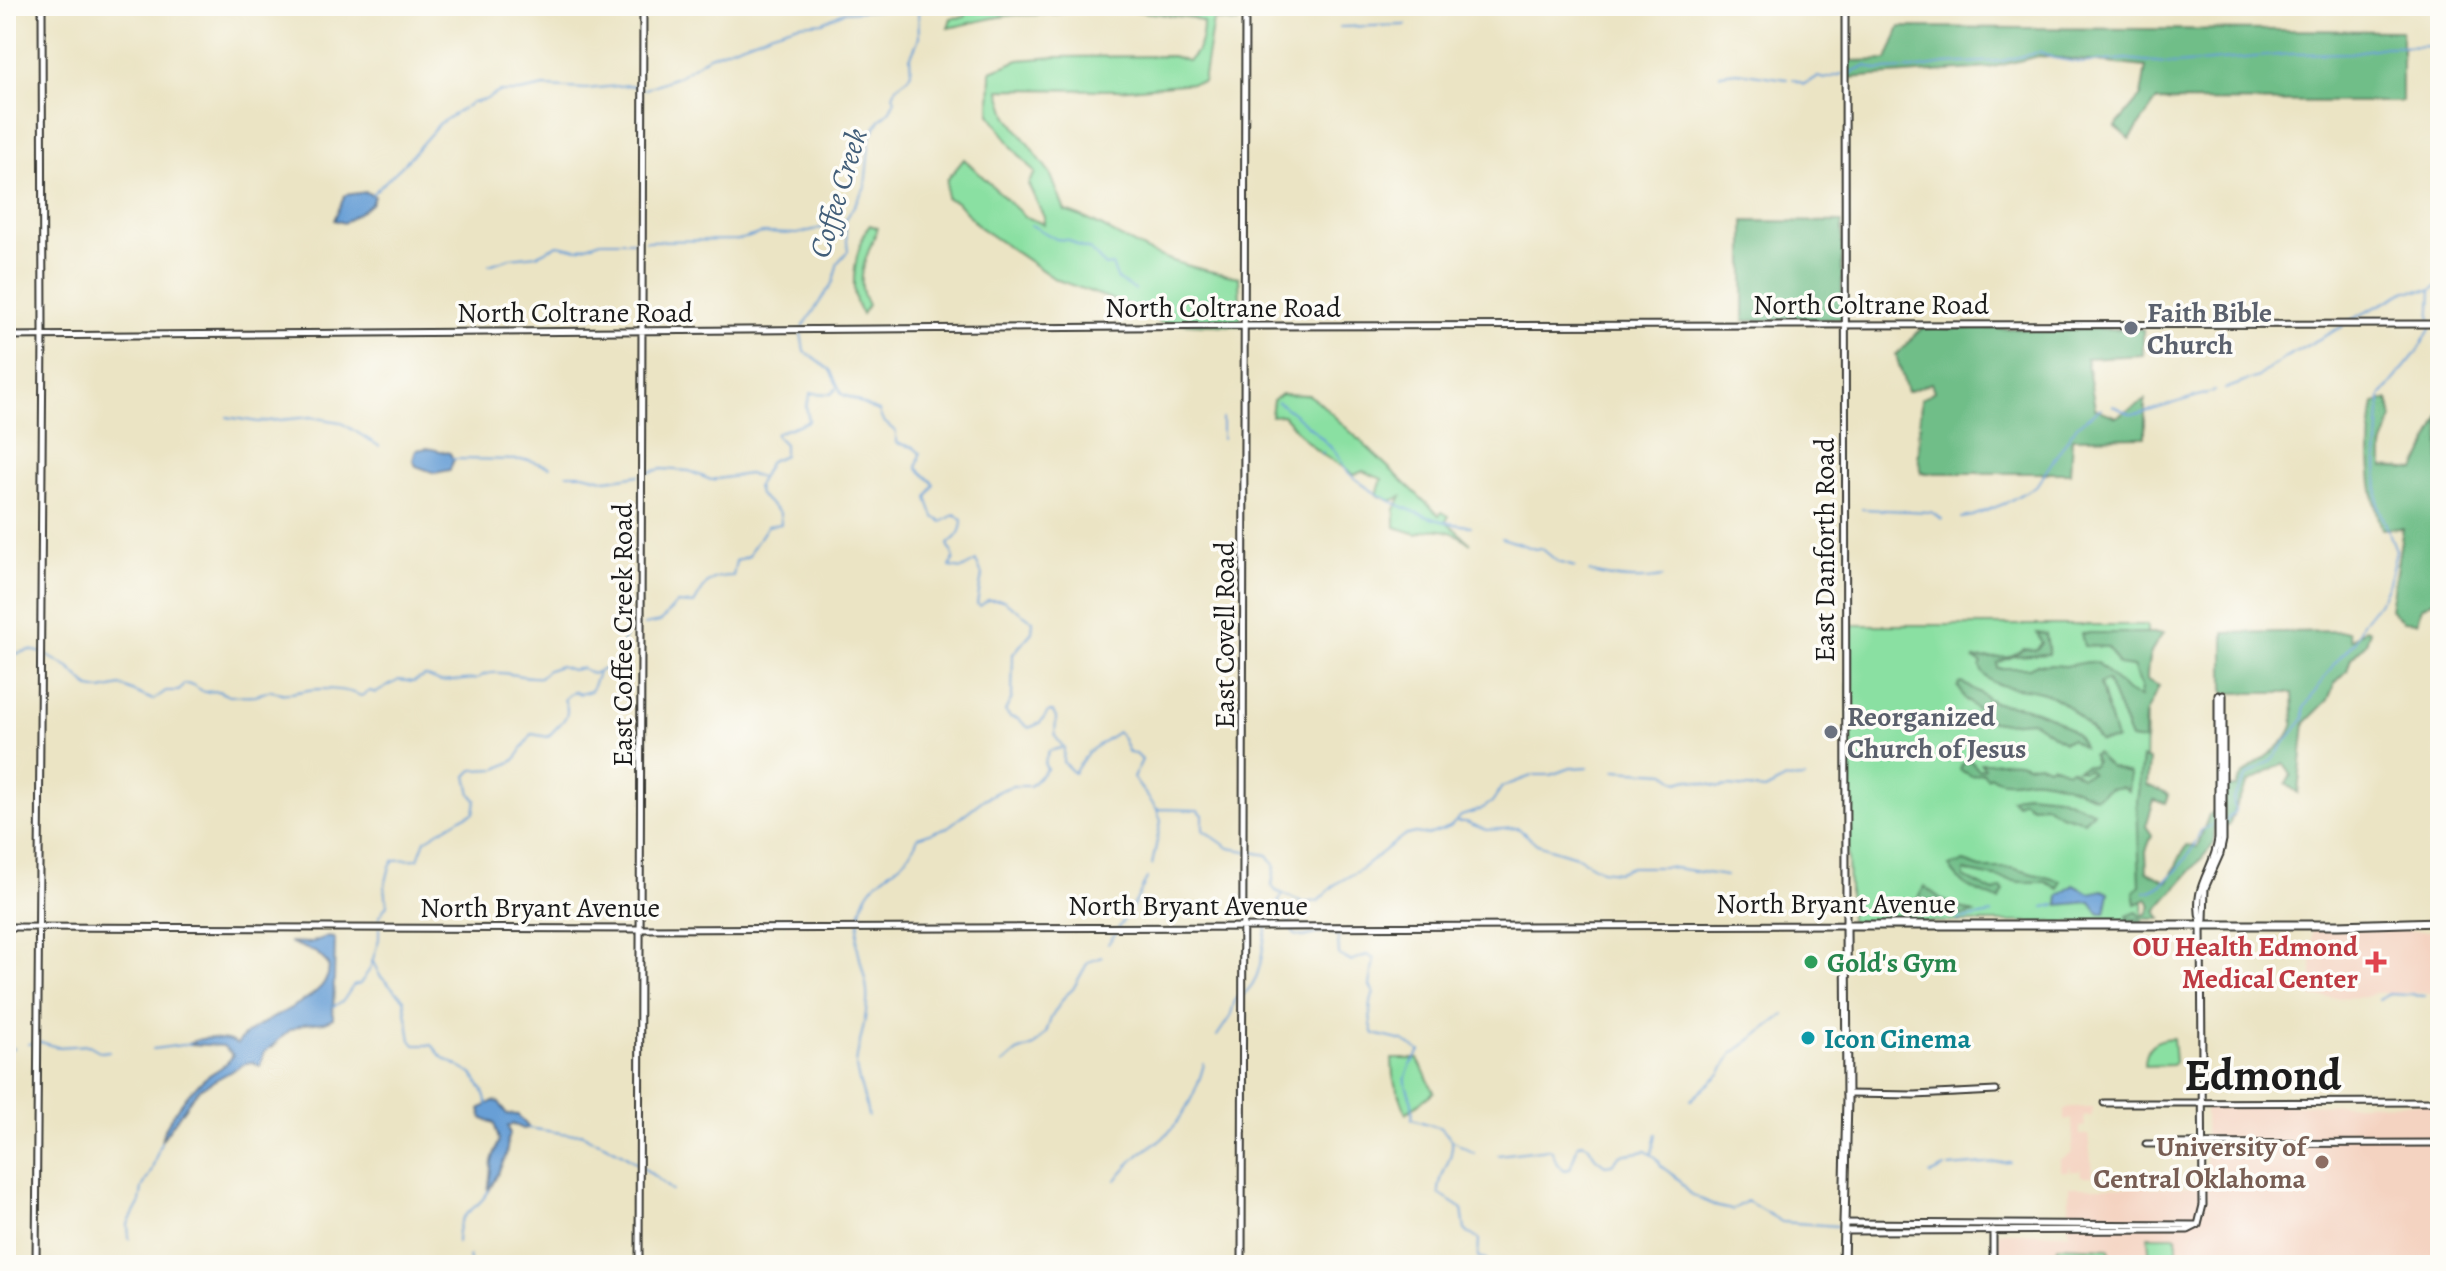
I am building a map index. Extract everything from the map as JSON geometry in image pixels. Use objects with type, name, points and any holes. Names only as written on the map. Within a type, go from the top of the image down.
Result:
[{"type":"main road","name":"North Bryant Avenue","points":[[1846,925],[2369,925]]},
{"type":"main road","name":"East Danforth Road","points":[[1843,1265],[1846,925]]},
{"type":"main road","points":[[2369,925],[2440,925]]},
{"type":"main road","points":[[2369,925],[2440,925]]},
{"type":"street","points":[[36,1265],[43,336],[42,6]]},
{"type":"street","name":"East Coffee Creek Road","points":[[639,1265],[643,6]]},
{"type":"street","name":"East Covell Road","points":[[1242,1265],[1245,6]]},
{"type":"street","name":"East Danforth Road","points":[[1845,6],[1846,925]]},
{"type":"street","name":"North Coltrane Road","points":[[6,336],[1847,323],[2440,324]]},
{"type":"street","points":[[1844,1227],[2188,1230],[2198,1225],[2203,1212],[2200,887],[2217,845],[2220,695]]},
{"type":"street","name":"North Bryant Avenue","points":[[6,927],[641,929],[1846,925]]},
{"type":"street","points":[[1845,1094],[1996,1091]]},
{"type":"street","points":[[2104,1103],[2440,1102]]},
{"type":"street","points":[[2146,1144],[2440,1143]]},
{"type":"street","points":[[1993,1227],[1993,1265]]},
{"type":"shaded area","name":"OU Health Edmond Medical Center","points":[[2312,930],[2439,931],[2439,993],[2374,993],[2366,997],[2312,998]]},
{"type":"shaded area","name":"University of Central Oklahoma","points":[[2439,1103],[2438,1265],[1998,1265],[1998,1232],[2069,1233],[2069,1187],[2206,1187],[2205,1106]]},
{"type":"shaded area","points":[[2092,1107],[2092,1116],[2083,1117],[2085,1126],[2079,1127],[2079,1135],[2088,1135],[2093,1176],[2081,1176],[2080,1167],[2079,1171],[2071,1171],[2070,1163],[2069,1171],[2060,1171],[2060,1159],[2071,1154],[2072,1118],[2064,1120],[2064,1109]]},
{"type":"green space","points":[[969,6],[1083,6],[1058,13],[991,18],[948,28],[951,18],[965,17]]},
{"type":"green space","points":[[1094,6],[1238,6],[1238,23],[1213,20],[1203,82],[1118,90],[999,89],[1008,117],[1050,173],[1065,211],[1165,258],[1239,277],[1241,326],[1161,323],[1127,305],[1055,279],[979,227],[957,202],[946,198],[947,180],[964,159],[1025,217],[1044,224],[1044,217],[1028,184],[1035,173],[1012,147],[990,114],[991,71],[1019,60],[1056,57],[1172,56],[1188,61],[1200,44],[1203,22],[1193,18]]},
{"type":"green space","points":[[1900,27],[2402,31],[2402,102],[2156,101],[2130,139],[2115,127],[2141,96],[2146,67],[2039,56],[1989,68],[1848,78],[1848,61],[1887,60]]},
{"type":"green space","points":[[1744,221],[1842,222],[1842,319],[1744,321]]},
{"type":"green space","points":[[870,225],[878,228],[862,276],[868,305],[862,314],[855,295],[855,270],[860,244]]},
{"type":"green space","points":[[1922,328],[2143,329],[2143,355],[2086,358],[2095,408],[2116,417],[2145,400],[2145,437],[2072,438],[2070,473],[1922,473],[1918,457],[1921,399],[1934,391],[1931,383],[1907,392],[1896,355]]},
{"type":"green space","points":[[1281,394],[1309,395],[1318,401],[1439,515],[1442,512],[1449,516],[1446,521],[1471,544],[1445,531],[1431,530],[1417,534],[1395,527],[1395,509],[1402,497],[1391,501],[1377,495],[1382,479],[1363,471],[1354,475],[1314,448],[1283,415],[1271,416],[1273,400]]},
{"type":"green space","points":[[2388,400],[2393,418],[2383,444],[2383,467],[2416,470],[2440,416],[2439,598],[2422,607],[2418,622],[2403,621],[2390,609],[2403,528],[2382,529],[2372,483],[2370,434],[2374,403]]},
{"type":"green space","points":[[1848,625],[2147,625],[2143,922],[1850,922]]},
{"type":"green space","points":[[2365,629],[2370,631],[2366,643],[2351,658],[2347,671],[2335,683],[2328,700],[2305,723],[2298,793],[2286,784],[2291,775],[2284,763],[2248,783],[2229,826],[2224,826],[2225,787],[2236,787],[2247,772],[2281,744],[2293,726],[2294,714],[2293,693],[2224,693],[2224,633],[2348,631],[2351,640]]},
{"type":"green space","points":[[2037,633],[2046,634],[2049,654],[2014,656],[1997,663],[1997,668],[2097,663],[2128,692],[2140,697],[2141,686],[2133,667],[2119,665],[2108,647],[2084,646],[2081,633],[2164,633],[2152,649],[2149,660],[2147,680],[2159,686],[2145,715],[2144,741],[2131,739],[2107,680],[2100,684],[2116,740],[2100,741],[2063,703],[2038,691],[1991,681],[1980,667],[1982,663],[1973,659],[2009,657],[2024,649],[2036,650],[2042,643]]},
{"type":"green space","points":[[1960,683],[1994,702],[2051,717],[2074,733],[2083,747],[2070,739],[2064,742],[2032,721],[1992,721],[1965,699],[1958,686]]},
{"type":"green space","points":[[2095,753],[2110,767],[2130,774],[2128,791],[2123,787],[2109,789],[2096,797],[2045,780],[2004,781],[1991,776],[1987,778],[1983,773],[1972,776],[1960,770],[1962,764],[1971,761],[1979,770],[1985,768],[1981,763],[2039,763],[2067,771],[2071,769],[2081,776],[2091,773],[2088,769],[2077,769],[2092,766],[2095,762],[2092,755]]},
{"type":"green space","points":[[2142,758],[2149,760],[2147,785],[2169,795],[2166,803],[2154,800],[2146,826],[2152,835],[2146,851],[2147,872],[2168,882],[2186,845],[2197,847],[2209,815],[2214,812],[2214,844],[2156,911],[2161,919],[2127,919],[2127,916],[2137,912],[2141,916],[2147,914],[2151,906],[2148,899],[2136,904],[2134,892],[2140,886],[2137,802]]},
{"type":"green space","points":[[2027,793],[2058,796],[2093,811],[2084,821],[2060,814],[2045,805],[2031,806],[2022,800],[2017,804],[2011,799]]},
{"type":"green space","points":[[1964,862],[1981,868],[2012,868],[2061,881],[2059,889],[2046,882],[2019,882],[1964,871],[1964,877],[1993,892],[2001,888],[2004,891],[1999,900],[1964,884],[1953,873],[1949,866]]},
{"type":"green space","points":[[1924,886],[1944,901],[1974,913],[1952,915],[1915,907]]},
{"type":"green space","points":[[2173,1038],[2175,1062],[2172,1065],[2144,1066],[2146,1053],[2152,1045]]},
{"type":"green space","points":[[1392,1059],[1418,1059],[1434,1092],[1406,1113],[1393,1076]]},
{"type":"green space","points":[[2148,1236],[2177,1236],[2177,1265],[2150,1265]]},
{"type":"green space","points":[[2058,1246],[2108,1248],[2116,1265],[2056,1265],[2056,1259],[2050,1258],[2051,1252],[2057,1251]]},
{"type":"water","points":[[366,192],[374,196],[371,204],[344,223],[334,220],[345,195]]},
{"type":"water","points":[[427,448],[450,453],[453,461],[450,470],[435,473],[416,466],[413,460],[416,450]]},
{"type":"water","points":[[2074,885],[2090,893],[2103,890],[2109,893],[2105,913],[2099,913],[2091,902],[2058,905],[2059,896]]},
{"type":"water","points":[[326,937],[335,940],[333,1018],[290,1030],[264,1053],[260,1066],[253,1062],[246,1063],[201,1088],[161,1141],[167,1125],[184,1099],[233,1055],[223,1046],[188,1044],[213,1038],[237,1044],[246,1034],[308,998],[327,977],[328,964],[317,953],[289,942],[310,943]]},
{"type":"water","points":[[493,1101],[499,1102],[507,1114],[518,1115],[529,1128],[523,1129],[513,1124],[508,1126],[510,1135],[506,1155],[488,1192],[492,1161],[499,1140],[494,1123],[483,1119],[480,1109]]},
{"type":"waterway","name":"Coffee Creek","points":[[803,327],[833,282],[838,262],[848,251],[845,221],[865,187],[870,137],[889,112],[897,86],[911,72],[910,58],[919,38],[918,6]]},
{"type":"waterway","points":[[645,89],[679,76],[709,56],[799,24],[823,22],[844,12],[916,8]]},
{"type":"waterway","points":[[1340,27],[1406,25]]},
{"type":"waterway","points":[[1849,74],[1867,66],[1878,70],[1913,69],[2001,61],[2041,52],[2053,58],[2081,63],[2126,59],[2175,64],[2291,54],[2350,53],[2385,47],[2440,46]]},
{"type":"waterway","points":[[1720,74],[1737,72],[1787,79]]},
{"type":"waterway","points":[[1793,79],[1804,84],[1818,77],[1824,79],[1842,74]]},
{"type":"waterway","points":[[372,194],[440,123],[472,103],[499,92],[545,87],[586,89],[629,85],[641,88]]},
{"type":"waterway","points":[[1031,225],[1056,239],[1069,240],[1091,250],[1105,266],[1112,265],[1118,280],[1135,290]]},
{"type":"waterway","points":[[646,241],[738,240],[763,233],[797,234],[825,227],[844,229]]},
{"type":"waterway","points":[[489,265],[510,258],[537,255],[558,245],[578,249],[601,241],[639,241]]},
{"type":"waterway","points":[[2347,322],[2407,291],[2432,290],[2440,284]]},
{"type":"waterway","points":[[2225,822],[2235,811],[2233,799],[2247,776],[2271,761],[2304,719],[2304,708],[2334,664],[2355,641],[2362,623],[2382,598],[2389,582],[2396,550],[2378,505],[2381,396],[2417,352],[2430,329],[2432,290]]},
{"type":"waterway","points":[[2225,389],[2258,377],[2284,358],[2343,326]]},
{"type":"waterway","name":"Coffee Creek","points":[[801,333],[804,351],[830,370],[842,394],[879,411],[882,420],[896,432],[896,443],[913,447],[920,453],[917,468],[934,484],[927,498],[934,517],[942,522],[955,514],[962,520],[958,534],[948,544],[954,558],[950,567],[962,569],[976,561],[982,575],[977,604],[980,606],[988,600],[1003,600],[1033,621],[1032,632],[1013,654],[1012,698],[1005,711],[1010,717],[1029,728],[1040,723],[1048,712],[1053,712],[1056,718],[1055,736],[1064,748],[1063,762],[1074,773],[1088,752],[1118,732],[1129,753],[1136,754],[1142,760],[1133,778],[1157,809],[1198,810],[1203,815],[1203,830],[1229,848],[1268,855],[1275,865],[1272,886],[1276,891],[1304,903],[1318,901],[1337,883],[1360,870],[1403,836],[1415,833],[1428,835],[1450,827],[1461,816],[1492,802],[1502,787],[1534,775],[1588,767]]},
{"type":"waterway","points":[[644,625],[660,622],[677,603],[694,604],[713,579],[733,576],[736,561],[749,556],[767,526],[781,524],[780,513],[759,495],[757,486],[770,461],[784,455],[784,444],[776,433],[809,421],[806,406],[811,393],[831,394],[836,389]]},
{"type":"waterway","points":[[2113,406],[2139,414],[2214,391]]},
{"type":"waterway","points":[[1278,402],[1322,439],[1348,472],[1373,491],[1423,515],[1471,526]]},
{"type":"waterway","points":[[1961,518],[2006,503],[2036,486],[2077,425],[2101,408]]},
{"type":"waterway","points":[[227,417],[258,422],[311,417],[340,422],[379,446]]},
{"type":"waterway","points":[[1222,418],[1222,439]]},
{"type":"waterway","points":[[450,459],[529,460],[550,467]]},
{"type":"waterway","points":[[645,473],[662,469],[689,471],[711,480],[748,474],[760,477]]},
{"type":"waterway","points":[[567,474],[607,480],[639,475]]},
{"type":"waterway","points":[[1862,509],[1931,512],[1942,519]]},
{"type":"waterway","points":[[1502,538],[1535,549],[1541,548],[1558,562],[1575,567]]},
{"type":"waterway","points":[[1589,572],[1626,579],[1663,577]]},
{"type":"waterway","points":[[478,678],[492,673],[540,677],[560,666],[572,670],[582,668],[592,674],[618,663],[625,637],[638,626]]},
{"type":"waterway","points":[[6,652],[15,654],[30,650],[43,653],[69,668],[90,688],[101,690],[121,686],[153,700],[166,691],[179,691],[184,684],[193,685],[204,692],[218,691],[229,696],[257,695],[271,690],[287,694],[324,689],[361,696],[370,691],[376,693],[399,680],[413,682],[425,676],[440,682],[475,679]]},
{"type":"waterway","points":[[334,1006],[343,1001],[353,986],[360,984],[370,969],[379,939],[379,916],[387,905],[385,886],[394,860],[418,859],[425,840],[474,813],[476,800],[471,794],[467,776],[473,770],[497,769],[515,760],[532,734],[548,737],[566,715],[564,699],[573,691],[579,694],[591,691],[598,673]]},
{"type":"waterway","points":[[868,1117],[856,1064],[867,1003],[859,956],[859,925],[869,891],[906,858],[918,837],[948,827],[999,791],[1012,786],[1030,786],[1047,769],[1044,763],[1049,751],[1061,748]]},
{"type":"waterway","points":[[1615,770],[1666,773],[1678,782],[1688,779],[1719,787],[1765,790],[1786,779],[1805,778]]},
{"type":"waterway","points":[[1152,865],[1161,821],[1157,810]]},
{"type":"waterway","points":[[1458,822],[1486,830],[1518,828],[1537,844],[1576,856],[1601,870],[1618,872],[1631,867],[1668,867],[1726,876]]},
{"type":"waterway","points":[[2145,892],[2171,877],[2186,858],[2201,830],[2215,824]]},
{"type":"waterway","points":[[1108,944],[1147,878]]},
{"type":"waterway","points":[[1217,1036],[1230,1017],[1235,1000],[1245,993],[1257,975],[1269,919],[1282,896]]},
{"type":"waterway","name":"Coffee Creek","points":[[1278,903],[1295,935],[1303,937],[1328,931],[1338,937],[1339,955],[1350,961],[1367,955],[1374,959],[1370,986],[1374,993],[1370,1013],[1374,1034],[1403,1041],[1420,1051],[1411,1064],[1406,1081],[1413,1108],[1412,1119],[1441,1128],[1452,1140],[1474,1153]]},
{"type":"waterway","points":[[2044,907],[2055,905]]},
{"type":"waterway","points":[[1958,920],[1992,914]]},
{"type":"waterway","points":[[1003,1064],[1017,1052],[1034,1046],[1046,1033],[1051,1018],[1088,962],[1102,957]]},
{"type":"waterway","points":[[373,962],[380,976],[404,999],[411,1040],[415,1045],[432,1045],[442,1057],[472,1074],[488,1106]]},
{"type":"waterway","points":[[2378,1000],[2389,994],[2425,996]]},
{"type":"waterway","points":[[1691,1100],[1720,1074],[1733,1053],[1784,1015]]},
{"type":"waterway","points":[[28,1044],[41,1042],[57,1047],[89,1045],[101,1052],[109,1051]]},
{"type":"waterway","points":[[153,1049],[190,1044]]},
{"type":"waterway","points":[[6,1050],[14,1048]]},
{"type":"waterway","points":[[1116,1180],[1134,1159],[1162,1139],[1183,1114],[1204,1064]]},
{"type":"waterway","points":[[528,1128],[582,1133],[631,1159],[672,1191]]},
{"type":"waterway","points":[[1652,1153],[1656,1134]]},
{"type":"waterway","points":[[1452,1141],[1439,1194],[1462,1209],[1465,1230],[1479,1240],[1478,1257],[1486,1259],[1489,1265]]},
{"type":"waterway","points":[[129,1239],[128,1224],[140,1202],[142,1188],[161,1142]]},
{"type":"waterway","name":"Coffee Creek","points":[[1498,1155],[1549,1149],[1557,1164],[1565,1170],[1570,1169],[1578,1145],[1583,1143],[1605,1165],[1612,1164],[1620,1155],[1646,1151],[1680,1180],[1690,1194],[1718,1207],[1732,1210],[1747,1201],[1782,1222],[1837,1226]]},
{"type":"waterway","name":"Coffee Creek","points":[[1949,1167],[2010,1162]]},
{"type":"waterway","name":"Coffee Creek","points":[[1930,1175],[1945,1168]]},
{"type":"waterway","points":[[457,1243],[460,1223],[489,1190]]},
{"type":"waterway","points":[[469,1256],[471,1265]]},
{"type":"place","name":"Faith Bible Church","points":[[2131,328]]},
{"type":"place","name":"Reorganized Church of Jesus","points":[[1831,732]]},
{"type":"place","name":"Gold's Gym","points":[[1811,962]]},
{"type":"place","name":"OU Health Edmond Medical Center","points":[[2376,962]]},
{"type":"place","name":"Icon Cinema","points":[[1808,1038]]},
{"type":"place","name":"University of Central Oklahoma","points":[[2322,1162]]},
{"type":"district","name":"Edmond","points":[[2263,1075]]}]
